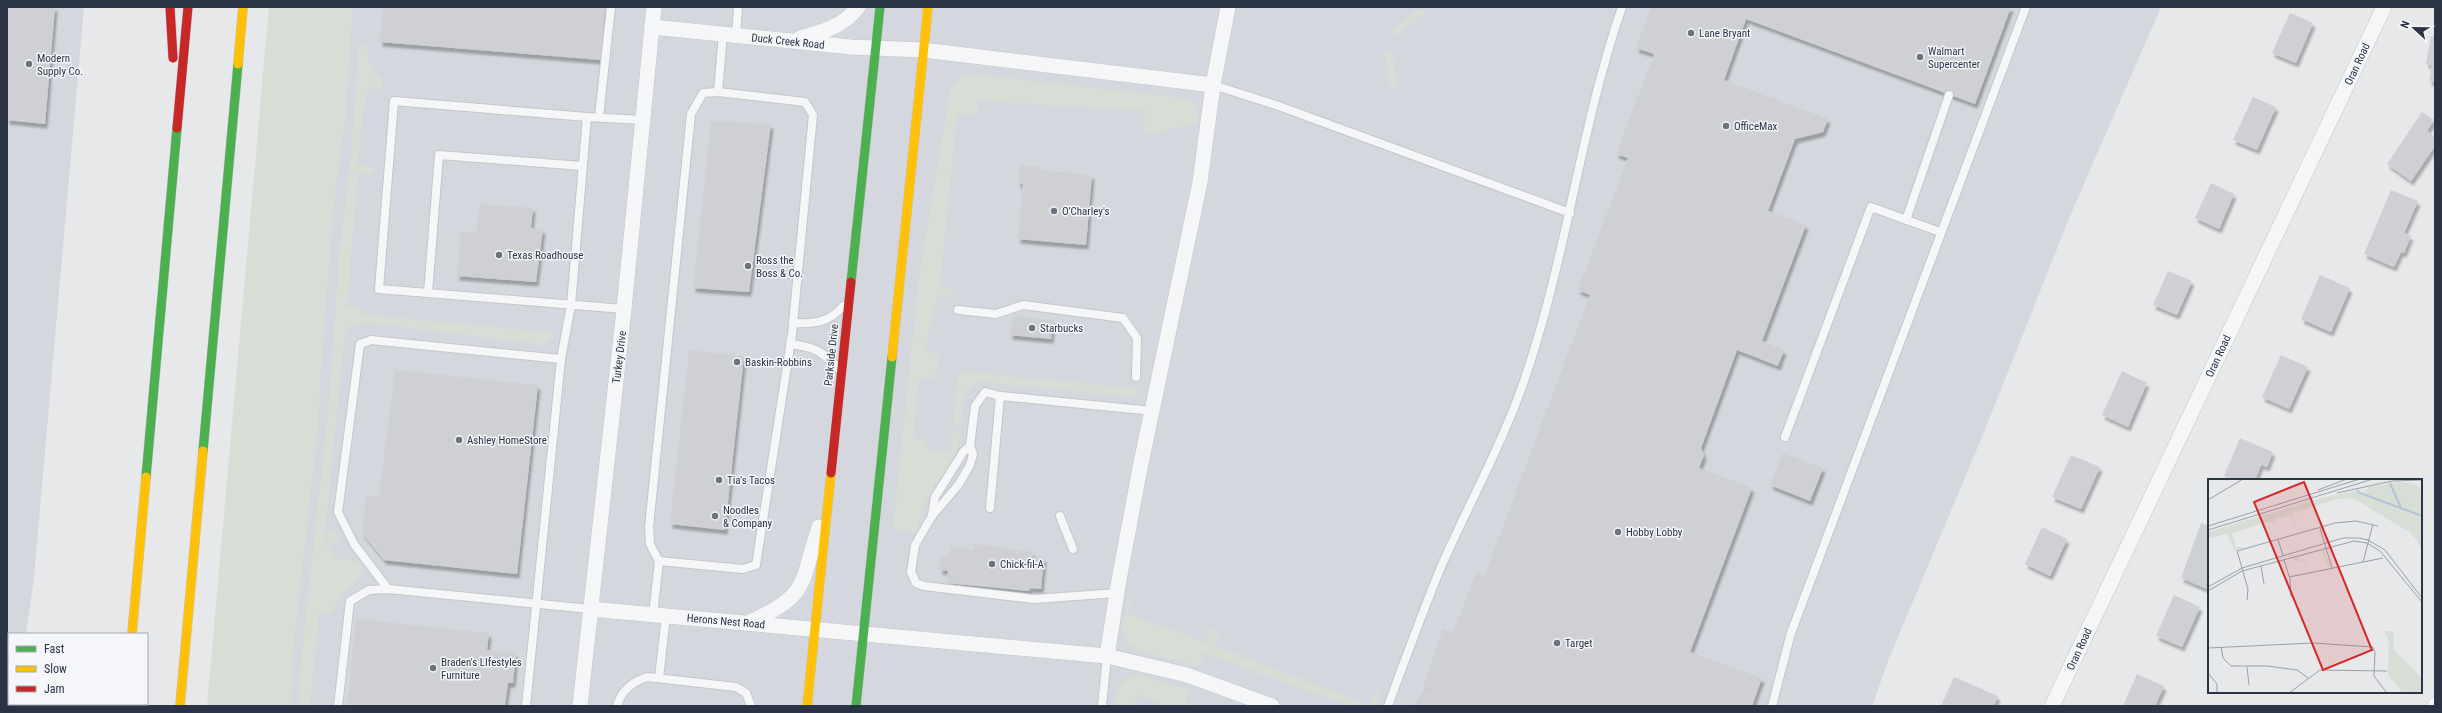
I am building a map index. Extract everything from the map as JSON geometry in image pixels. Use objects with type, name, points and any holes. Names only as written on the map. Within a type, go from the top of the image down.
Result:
[{"type":"main road","points":[[170,7],[178,133]]},
{"type":"main road","points":[[132,633],[178,133],[188,7]]},
{"type":"main road","points":[[180,706],[243,7]]},
{"type":"main road","name":"Parkside Drive","points":[[807,706],[880,7]]},
{"type":"main road","points":[[856,706],[928,7]]},
{"type":"street","name":"Turkey Drive","points":[[580,706],[624,309],[654,7]]},
{"type":"street","points":[[787,41],[820,33],[838,26],[858,7]]},
{"type":"street","points":[[1107,656],[1117,593],[1200,182],[1213,85],[1228,7]]},
{"type":"street","name":"Oran Road","points":[[2052,706],[2384,7]]},
{"type":"street","name":"Duck Creek Road","points":[[652,27],[787,41],[923,50],[1213,85]]},
{"type":"street","points":[[748,623],[777,610],[794,596],[806,575],[810,555],[827,503]]},
{"type":"street","name":"Herons Nest Road","points":[[590,609],[1107,656],[1187,675],[1272,706]]},
{"type":"lane","points":[[599,117],[611,7]]},
{"type":"lane","points":[[718,92],[729,35],[738,7]]},
{"type":"lane","points":[[1388,706],[1441,567],[1489,467],[1520,390],[1552,291],[1605,54],[1622,7]]},
{"type":"lane","points":[[1772,706],[1791,633],[1940,232],[2026,7]]},
{"type":"lane","points":[[1213,85],[1276,104],[1570,214]]},
{"type":"lane","points":[[659,561],[743,569],[756,565],[793,323],[813,114],[805,102],[718,92],[704,93],[691,114],[649,527],[650,544],[659,561],[659,678]]},
{"type":"lane","points":[[1906,220],[1949,95]]},
{"type":"lane","points":[[624,309],[378,289],[394,101],[586,117],[643,120]]},
{"type":"lane","points":[[526,706],[561,359],[570,304],[586,117]]},
{"type":"lane","points":[[428,293],[439,155],[582,166]]},
{"type":"lane","points":[[1786,437],[1871,208],[1940,232]]},
{"type":"lane","points":[[793,323],[817,324],[836,315],[849,299]]},
{"type":"lane","points":[[958,310],[996,314],[1023,305],[1123,318],[1138,338],[1136,377]]},
{"type":"lane","points":[[388,588],[354,544],[338,512],[360,344],[372,340],[561,359]]},
{"type":"lane","points":[[790,344],[811,346],[822,352],[841,372]]},
{"type":"lane","points":[[1117,593],[1034,599],[920,584],[913,579],[911,572],[915,545],[932,516],[959,484],[970,466],[973,454],[970,446],[976,401],[985,392],[1000,396],[1153,411]]},
{"type":"lane","points":[[990,508],[996,455],[996,433],[1000,396]]},
{"type":"lane","points":[[932,516],[935,497],[964,451],[970,446]]},
{"type":"lane","points":[[1060,516],[1073,549]]},
{"type":"lane","points":[[338,706],[350,601],[369,590],[388,588],[536,605],[590,609]]},
{"type":"lane","points":[[1102,706],[1107,656]]},
{"type":"lane","points":[[617,706],[623,693],[636,680],[647,677],[736,687],[746,693],[751,706]]},
{"type":"shaded area","points":[[7,7],[84,7],[34,577],[26,633],[8,633],[8,705],[17,706],[7,706]]},
{"type":"shaded area","points":[[269,7],[353,7],[345,119],[333,212],[318,428],[292,662],[291,706],[207,706]]},
{"type":"shaded area","points":[[342,7],[2161,7],[2070,216],[1984,432],[1888,661],[1872,706],[282,706]]},
{"type":"shaded area","points":[[1417,9],[1426,12],[1399,35],[1391,32]]},
{"type":"shaded area","points":[[367,43],[367,54],[372,69],[383,81],[382,89],[372,87],[366,94],[365,109],[363,109],[358,165],[372,167],[374,172],[370,174],[358,174],[347,307],[359,308],[364,315],[553,332],[553,338],[543,345],[370,323],[360,323],[347,329],[345,332],[324,543],[326,547],[328,530],[334,531],[340,540],[328,547],[337,560],[345,559],[356,561],[364,570],[361,578],[341,594],[331,614],[319,613],[310,706],[299,706],[301,663],[329,403],[339,256],[351,155],[359,48]]},
{"type":"shaded area","points":[[1384,50],[1392,53],[1398,87],[1390,85]]},
{"type":"shaded area","points":[[964,73],[1183,98],[1191,102],[1197,110],[1198,123],[1144,135],[1145,111],[979,101],[976,115],[957,115],[940,287],[951,289],[954,292],[950,298],[938,295],[925,349],[938,354],[937,371],[932,380],[919,378],[913,439],[926,441],[928,450],[950,452],[953,432],[960,433],[956,454],[926,502],[916,532],[893,530],[919,275],[950,90]]},
{"type":"shaded area","points":[[962,372],[1137,388],[1136,397],[980,382],[969,389],[966,394],[961,426],[953,425],[958,376]]},
{"type":"shaded area","points":[[1130,598],[1132,599],[1128,613],[1206,643],[1212,629],[1220,631],[1214,646],[1370,705],[1376,691],[1379,691],[1376,706],[1349,706],[1204,653],[1199,667],[1138,650],[1128,644],[1122,629],[1127,603]]},
{"type":"shaded area","points":[[1137,675],[1190,690],[1185,703],[1192,706],[1166,706],[1137,695],[1134,706],[1119,706],[1115,699],[1120,686],[1128,678]]},
{"type":"building","name":"Modern Supply Co.","points":[[7,7],[55,7],[45,124],[7,120]]},
{"type":"building","points":[[383,7],[605,7],[601,60],[380,42]]},
{"type":"building","points":[[1651,7],[2011,7],[1975,104],[1746,19],[1724,80],[1828,119],[1823,132],[1795,139],[1768,211],[1806,225],[1762,341],[1784,350],[1778,366],[1737,350],[1701,448],[1704,455],[1699,468],[1752,488],[1690,652],[1762,678],[1752,706],[1414,706],[1423,692],[1426,692],[1427,688],[1423,686],[1443,629],[1453,633],[1476,572],[1485,575],[1590,295],[1578,290],[1628,158],[1616,154],[1654,54],[1636,48]]},
{"type":"building","points":[[2290,13],[2313,23],[2296,63],[2272,53]]},
{"type":"building","points":[[2431,36],[2435,37],[2435,82],[2429,81],[2432,65],[2426,64]]},
{"type":"building","points":[[2253,97],[2276,107],[2257,150],[2233,140]]},
{"type":"building","points":[[2422,112],[2434,120],[2427,131],[2435,137],[2435,146],[2411,181],[2387,164]]},
{"type":"building","points":[[711,121],[771,124],[749,292],[693,288]]},
{"type":"building","name":"O'Charley's","points":[[1020,165],[1039,167],[1039,170],[1092,175],[1086,245],[1018,239],[1023,184],[1018,184]]},
{"type":"building","points":[[2211,183],[2234,194],[2219,229],[2195,218]]},
{"type":"building","points":[[2391,190],[2418,201],[2404,233],[2411,236],[2404,253],[2401,252],[2394,267],[2364,254]]},
{"type":"building","name":"Texas Roadhouse","points":[[480,204],[533,208],[531,228],[543,229],[536,282],[457,276],[461,231],[476,233]]},
{"type":"building","points":[[2168,271],[2192,281],[2177,315],[2153,305]]},
{"type":"building","points":[[2320,275],[2350,288],[2331,332],[2301,319]]},
{"type":"building","name":"Starbucks","points":[[1013,316],[1053,320],[1051,339],[1010,335]]},
{"type":"building","points":[[689,350],[744,356],[725,530],[670,524]]},
{"type":"building","points":[[2281,355],[2308,367],[2289,409],[2262,397]]},
{"type":"building","name":"Ashley HomeStore","points":[[395,370],[538,385],[517,574],[384,560],[362,533],[366,495],[379,496]]},
{"type":"building","points":[[2122,371],[2147,383],[2128,427],[2102,415]]},
{"type":"building","points":[[2240,438],[2273,452],[2267,467],[2261,465],[2255,479],[2231,479],[2224,476]]},
{"type":"building","points":[[1783,453],[1823,468],[1810,501],[1770,485]]},
{"type":"building","points":[[2071,455],[2100,467],[2081,509],[2052,497]]},
{"type":"building","points":[[2201,523],[2208,526],[2207,589],[2181,578]]},
{"type":"building","points":[[2042,527],[2067,539],[2050,576],[2025,564]]},
{"type":"building","name":"Chick-fil-A","points":[[975,544],[1033,552],[1032,557],[1044,558],[1041,589],[1030,588],[1029,591],[947,583],[948,571],[940,570],[941,555],[950,555],[951,547],[974,550]]},
{"type":"building","points":[[2174,595],[2200,607],[2182,647],[2156,636]]},
{"type":"building","name":"Braden's LIfestyles Furniture","points":[[356,619],[489,633],[487,650],[516,653],[513,683],[508,683],[505,706],[347,706]]},
{"type":"building","points":[[2137,674],[2164,686],[2155,706],[2123,706]]},
{"type":"building","points":[[1954,677],[1998,696],[1994,706],[1941,706]]},
{"type":"traffic: fast","points":[[851,282],[880,7]]},
{"type":"traffic: fast","points":[[203,451],[238,64]]},
{"type":"traffic: fast","points":[[146,477],[177,128]]},
{"type":"traffic: fast","points":[[856,706],[892,357]]},
{"type":"traffic: slow","points":[[238,64],[243,7]]},
{"type":"traffic: slow","points":[[892,357],[928,7]]},
{"type":"traffic: slow","points":[[180,706],[203,451]]},
{"type":"traffic: slow","points":[[807,706],[831,473]]},
{"type":"traffic: slow","points":[[132,633],[146,477]]},
{"type":"traffic: jam","points":[[170,7],[173,58]]},
{"type":"traffic: jam","points":[[177,128],[188,7]]},
{"type":"traffic: jam","points":[[831,473],[851,282]]},
{"type":"place","name":"Lane Bryant","points":[[1691,33]]},
{"type":"place","name":"Walmart Supercenter","points":[[1920,57]]},
{"type":"place","name":"Modern Supply Co.","points":[[29,64]]},
{"type":"place","name":"OfficeMax","points":[[1726,126]]},
{"type":"place","name":"O'Charley's","points":[[1054,211]]},
{"type":"place","name":"Texas Roadhouse","points":[[499,255]]},
{"type":"place","name":"Ross the Boss & Co.","points":[[748,266]]},
{"type":"place","name":"Starbucks","points":[[1032,328]]},
{"type":"place","name":"Baskin-Robbins","points":[[737,362]]},
{"type":"place","name":"Ashley HomeStore","points":[[459,440]]},
{"type":"place","name":"Tia's Tacos","points":[[719,480]]},
{"type":"place","name":"Noodles & Company","points":[[715,516]]},
{"type":"place","name":"Hobby Lobby","points":[[1618,532]]},
{"type":"place","name":"Chick-fil-A","points":[[992,564]]},
{"type":"place","name":"Target","points":[[1557,643]]},
{"type":"place","name":"Braden's LIfestyles Furniture","points":[[433,668]]}]
